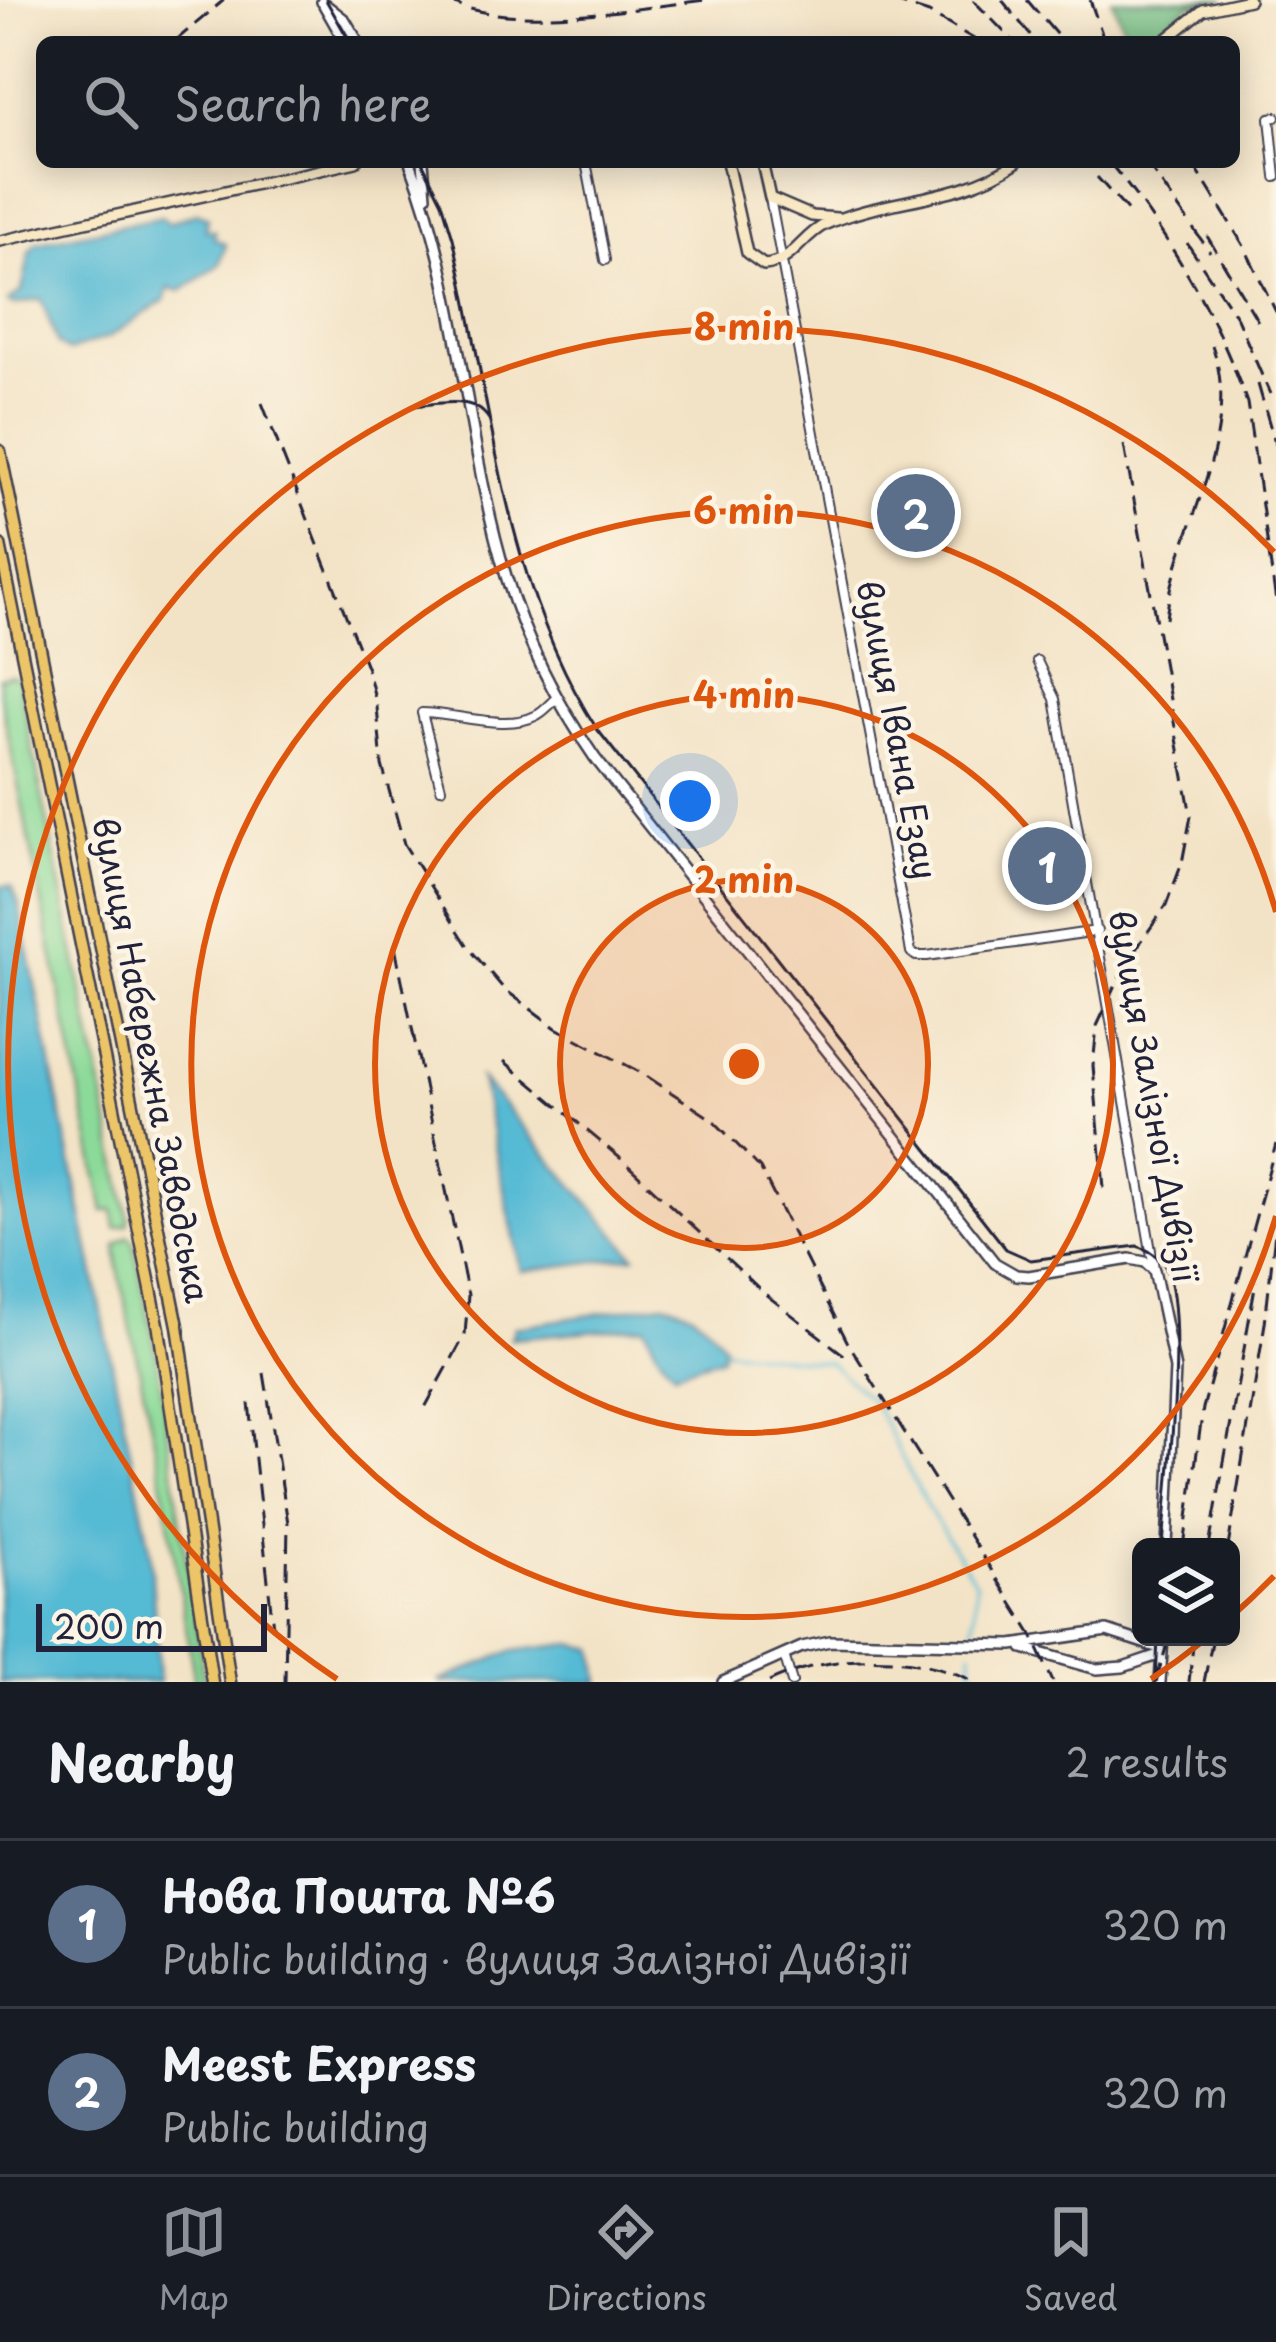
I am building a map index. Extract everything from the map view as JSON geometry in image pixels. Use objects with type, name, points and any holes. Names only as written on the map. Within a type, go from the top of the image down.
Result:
[{"type":"main road","points":[[1170,36],[1203,10],[1249,0]]},
{"type":"main road","points":[[0,242],[329,168]]},
{"type":"main road","points":[[729,168],[748,253],[764,265],[783,262],[806,236],[842,218],[965,188],[1005,168]]},
{"type":"main road","name":"вулиця Івана Езау","points":[[763,168],[770,198]]},
{"type":"main road","points":[[770,198],[812,216],[842,218]]},
{"type":"main road","name":"вулиця Набережна Заводська","points":[[0,451],[178,1326],[230,1682]]},
{"type":"main road","name":"вулиця Набережна Заводська","points":[[0,545],[160,1329],[212,1682]]},
{"type":"street","points":[[321,1],[341,36]]},
{"type":"street","points":[[321,1],[345,20],[354,36]]},
{"type":"street","points":[[1276,118],[1270,118],[1276,177]]},
{"type":"street","points":[[412,168],[428,213]]},
{"type":"street","points":[[424,168],[428,213],[506,575],[557,698],[595,758],[994,1263],[1029,1276],[1124,1259],[1144,1262],[1154,1270]]},
{"type":"street","points":[[587,168],[605,260]]},
{"type":"street","name":"вулиця Івана Езау","points":[[770,198],[911,952],[927,956],[1097,931]]},
{"type":"street","name":"вулиця Залізної Дивізії","points":[[1037,661],[1055,699],[1174,1369],[1167,1538]]},
{"type":"street","points":[[441,788],[422,713],[444,713],[465,722],[528,719],[557,698]]},
{"type":"street","points":[[723,1682],[784,1654],[830,1641],[1012,1645],[1107,1631],[1162,1647]]},
{"type":"street","points":[[1012,1645],[1097,1669],[1123,1667],[1162,1647]]},
{"type":"street","points":[[1160,1682],[1162,1647]]},
{"type":"street","points":[[784,1654],[791,1681]]},
{"type":"green space","points":[[1112,0],[1225,0],[1190,5],[1151,36],[1127,36]]},
{"type":"green space","points":[[11,675],[18,679],[129,1220],[128,1225],[116,1228],[113,1210],[104,1211],[0,695],[0,678]]},
{"type":"green space","points":[[129,1236],[156,1353],[204,1682],[195,1682],[162,1479],[118,1267],[116,1245]]},
{"type":"water","points":[[196,213],[208,218],[206,230],[215,231],[214,238],[226,245],[219,265],[181,291],[169,288],[165,300],[109,337],[69,351],[58,344],[41,299],[8,302],[22,291],[36,243],[162,217],[168,223]]},
{"type":"water","points":[[0,886],[11,886],[18,902],[150,1549],[159,1682],[0,1682]]},
{"type":"water","points":[[481,1079],[635,1256],[521,1271]]},
{"type":"water","points":[[663,1303],[683,1308],[705,1323],[724,1346],[721,1357],[674,1372],[645,1326],[511,1338],[515,1327]]},
{"type":"water","points":[[572,1644],[595,1649],[600,1682],[438,1682],[512,1651]]},
{"type":"waterway","points":[[724,1349],[830,1363],[874,1403],[928,1508],[976,1583],[973,1637]]},
{"type":"waterway","points":[[972,1651],[972,1669],[987,1682]]},
{"type":"tram line","points":[[326,0],[347,36]]},
{"type":"tram line","points":[[425,168],[453,238],[520,553],[565,673],[597,729],[1006,1249],[1031,1260],[1137,1246],[1154,1254],[1166,1268],[1176,1361],[1164,1538]]},
{"type":"tram line","points":[[412,406],[467,404],[491,423]]},
{"type":"tram line","points":[[1156,1682],[1158,1646]]},
{"type":"railway","points":[[181,36],[224,0]]},
{"type":"railway","points":[[445,0],[472,10],[538,16],[706,0]]},
{"type":"railway","points":[[889,0],[929,13],[969,36]]},
{"type":"railway","points":[[973,0],[1008,36]]},
{"type":"railway","points":[[1002,0],[1031,36]]},
{"type":"railway","points":[[1027,0],[1058,36]]},
{"type":"railway","points":[[1090,0],[1103,36]]},
{"type":"railway","points":[[1114,168],[1189,276],[1235,370],[1247,403],[1276,602]]},
{"type":"railway","points":[[1150,168],[1210,252]]},
{"type":"railway","points":[[1196,168],[1244,246],[1276,312]]},
{"type":"railway","points":[[1097,177],[1133,217]]},
{"type":"railway","points":[[1207,236],[1259,323]]},
{"type":"railway","points":[[1187,243],[1237,318],[1270,394]]},
{"type":"railway","points":[[1166,619],[1220,415],[1220,380],[1212,346]]},
{"type":"railway","points":[[1258,384],[1276,447]]},
{"type":"railway","points":[[262,403],[369,674],[382,765],[404,844],[469,948],[504,989],[556,1028],[645,1075],[713,1120],[760,1168],[847,1341],[1031,1633],[1053,1682]]},
{"type":"railway","points":[[1104,1188],[1093,1066],[1097,1026],[1126,963],[1166,906],[1182,863],[1191,816],[1124,445]]},
{"type":"railway","points":[[395,947],[468,1295],[465,1335],[422,1413]]},
{"type":"railway","points":[[504,1061],[620,1158],[765,1294],[848,1358]]},
{"type":"railway","points":[[1185,1538],[1203,1408],[1276,1144]]},
{"type":"railway","points":[[1229,1538],[1265,1323],[1276,1223]]},
{"type":"railway","points":[[1211,1538],[1256,1281]]},
{"type":"railway","points":[[264,1373],[288,1523],[285,1682]]},
{"type":"railway","points":[[249,1403],[273,1628]]},
{"type":"railway","points":[[1156,1682],[1166,1646]]},
{"type":"railway","points":[[1189,1682],[1193,1646]]},
{"type":"railway","points":[[1204,1682],[1211,1646]]},
{"type":"railway","points":[[769,1682],[818,1665],[872,1660],[926,1665],[975,1682]]},
{"type":"place","name":"Meest Express","points":[[916,513]]},
{"type":"place","name":"Нова Пошта №6","points":[[1047,866]]}]
